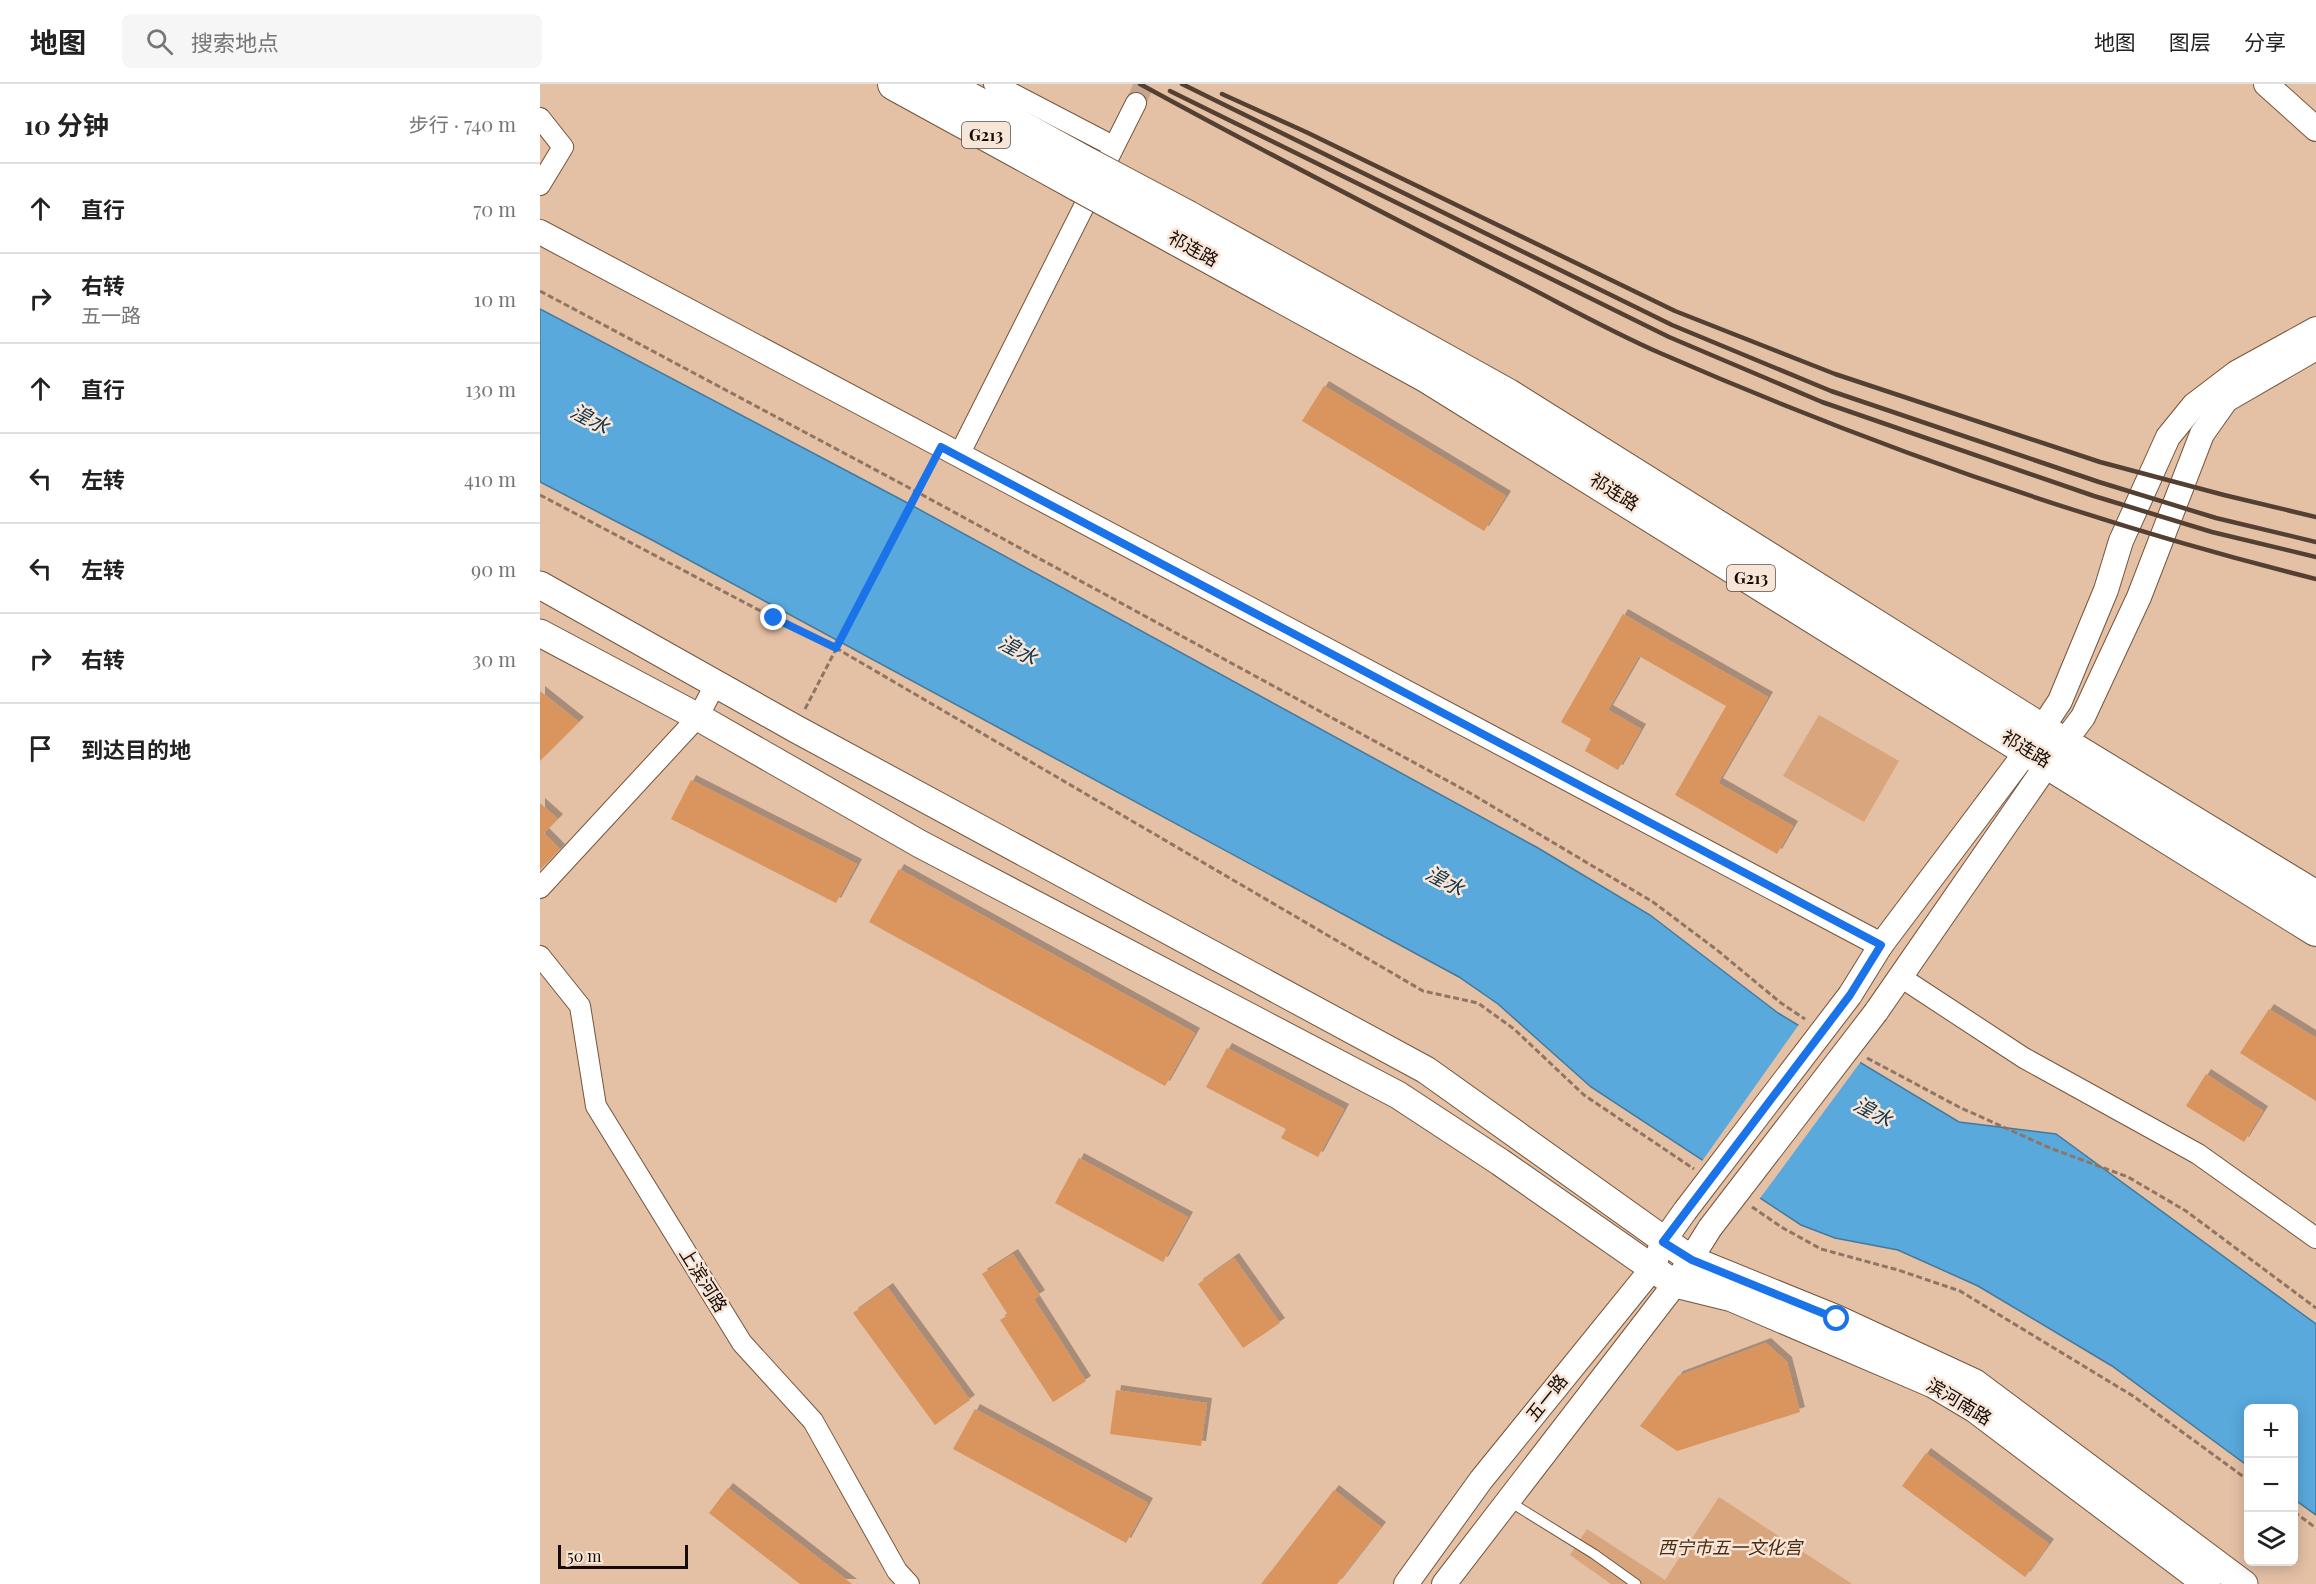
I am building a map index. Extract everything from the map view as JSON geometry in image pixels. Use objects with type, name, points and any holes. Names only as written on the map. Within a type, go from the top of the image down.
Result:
[{"type":"highway","name":"祁连路","points":[[894,84],[1083,175],[1183,229],[2046,746],[2316,897]]},
{"type":"highway","name":"祁连路","points":[[943,84],[1083,175]]},
{"type":"highway","name":"祁连路","points":[[2046,746],[2316,930]]},
{"type":"main road","points":[[540,585],[796,729],[1426,1070],[1663,1242],[1692,1260],[1837,1319],[1975,1383],[2244,1584]]},
{"type":"main road","name":"滨河南路","points":[[540,633],[698,717],[920,844],[1398,1095],[1500,1162],[1675,1284],[1732,1298],[1933,1384],[1975,1409],[2207,1584]]},
{"type":"street","points":[[994,84],[1113,146]]},
{"type":"street","points":[[2266,84],[2316,129]]},
{"type":"street","points":[[950,451],[1136,103]]},
{"type":"street","points":[[540,118],[563,147],[540,185]]},
{"type":"street","points":[[540,232],[1881,945]]},
{"type":"street","points":[[2046,746],[2060,701],[2106,590],[2121,541],[2168,437],[2194,405],[2236,373],[2316,329]]},
{"type":"street","points":[[2046,746],[2083,717],[2139,597],[2202,434],[2226,400],[2316,348]]},
{"type":"street","points":[[540,888],[698,717],[716,683]]},
{"type":"street","name":"五一路","points":[[1406,1584],[1481,1480],[1652,1269],[1663,1242],[1850,995],[1881,945],[2046,746]]},
{"type":"street","name":"五一路","points":[[1444,1584],[1675,1284],[1710,1228],[1876,1012],[2046,746]]},
{"type":"street","name":"上滨河路","points":[[540,956],[580,1006],[596,1106],[742,1343],[813,1420],[897,1571],[909,1584]]},
{"type":"street","points":[[1899,976],[2024,1058],[2198,1154],[2316,1238]]},
{"type":"lane","points":[[1508,1501],[1594,1554],[1636,1584]]},
{"type":"path","points":[[540,291],[917,492],[1490,806],[1653,903],[1717,950],[1781,1003],[1809,1021]]},
{"type":"path","points":[[815,687],[917,492],[950,451]]},
{"type":"path","points":[[540,495],[774,618],[836,648],[1423,991],[1478,1003],[1514,1029],[1584,1095],[1698,1171]]},
{"type":"path","points":[[1867,1058],[1959,1107],[2050,1148],[2128,1177],[2186,1211],[2316,1308]]},
{"type":"path","points":[[1745,1203],[1821,1248],[1898,1270],[1960,1292],[2133,1396],[2244,1477]]},
{"type":"path","points":[[2298,1515],[2316,1528]]},
{"type":"green space","points":[[1819,715],[1899,761],[1864,822],[1783,776]]},
{"type":"green space","name":"西宁市五一文化宫","points":[[1719,1497],[1852,1584],[1611,1584],[1570,1555],[1587,1529],[1665,1580]]},
{"type":"water","name":"湟水","points":[[540,309],[902,500],[1538,848],[1650,915],[1778,1013],[1959,1122],[2056,1134],[2316,1324],[2316,1515],[2298,1502],[2298,1404],[2244,1404],[2244,1463],[2112,1366],[1978,1286],[1898,1250],[1835,1238],[1801,1225],[1591,1087],[1498,1004],[1459,977],[652,540],[540,482]]},
{"type":"pier","points":[[1800,1023],[1862,1060],[1758,1201],[1700,1164]]},
{"type":"building","points":[[1324,386],[1506,496],[1484,531],[1302,421]]},
{"type":"building","points":[[1623,614],[1768,697],[1718,783],[1793,826],[1777,854],[1675,795],[1726,706],[1639,656],[1608,710],[1641,729],[1618,770],[1585,751],[1591,739],[1561,722]]},
{"type":"building","points":[[540,691],[579,722],[540,761]]},
{"type":"building","points":[[691,780],[857,864],[836,903],[671,819]]},
{"type":"building","points":[[540,803],[558,819],[544,833],[560,849],[540,870]]},
{"type":"building","points":[[899,869],[1195,1033],[1165,1086],[869,922]]},
{"type":"building","points":[[2269,1009],[2316,1038],[2316,1101],[2240,1053]]},
{"type":"building","points":[[1227,1048],[1344,1109],[1318,1157],[1281,1138],[1286,1129],[1206,1087]]},
{"type":"building","points":[[2206,1074],[2263,1111],[2244,1142],[2186,1106]]},
{"type":"building","points":[[1079,1158],[1188,1217],[1163,1262],[1055,1203]]},
{"type":"building","points":[[1013,1254],[1040,1295],[1034,1299],[1086,1381],[1053,1402],[1000,1320],[1008,1315],[982,1274]]},
{"type":"building","points":[[1234,1258],[1280,1323],[1243,1348],[1198,1284]]},
{"type":"building","points":[[888,1288],[970,1400],[935,1425],[853,1313]]},
{"type":"building","points":[[1766,1343],[1787,1362],[1800,1412],[1677,1451],[1640,1426],[1678,1376]]},
{"type":"building","points":[[1116,1390],[1207,1403],[1201,1446],[1110,1434]]},
{"type":"building","points":[[975,1409],[1148,1503],[1126,1543],[953,1449]]},
{"type":"building","points":[[1926,1453],[2049,1544],[2025,1577],[1902,1486]]},
{"type":"building","points":[[728,1488],[852,1584],[800,1584],[709,1513]]},
{"type":"building","points":[[1334,1490],[1381,1527],[1337,1584],[1261,1584]]},
{"type":"tunnel","points":[[1136,103],[1144,84]]},
{"type":"railway","points":[[1140,84],[1319,180],[1599,324],[1740,387],[1902,451],[1984,480],[2149,533],[2316,579]]},
{"type":"railway","points":[[1182,84],[1672,325],[1831,391],[2099,482],[2216,518],[2316,542]]},
{"type":"railway","points":[[1170,91],[1669,337],[1822,402],[2094,496],[2212,532],[2316,557]]},
{"type":"railway","points":[[1222,94],[1306,132],[1675,311],[1835,374],[2100,462],[2316,517]]},
{"type":"route","points":[[774,618],[836,648],[941,447],[1881,945],[1850,995],[1663,1242],[1692,1260],[1837,1319]]}]
